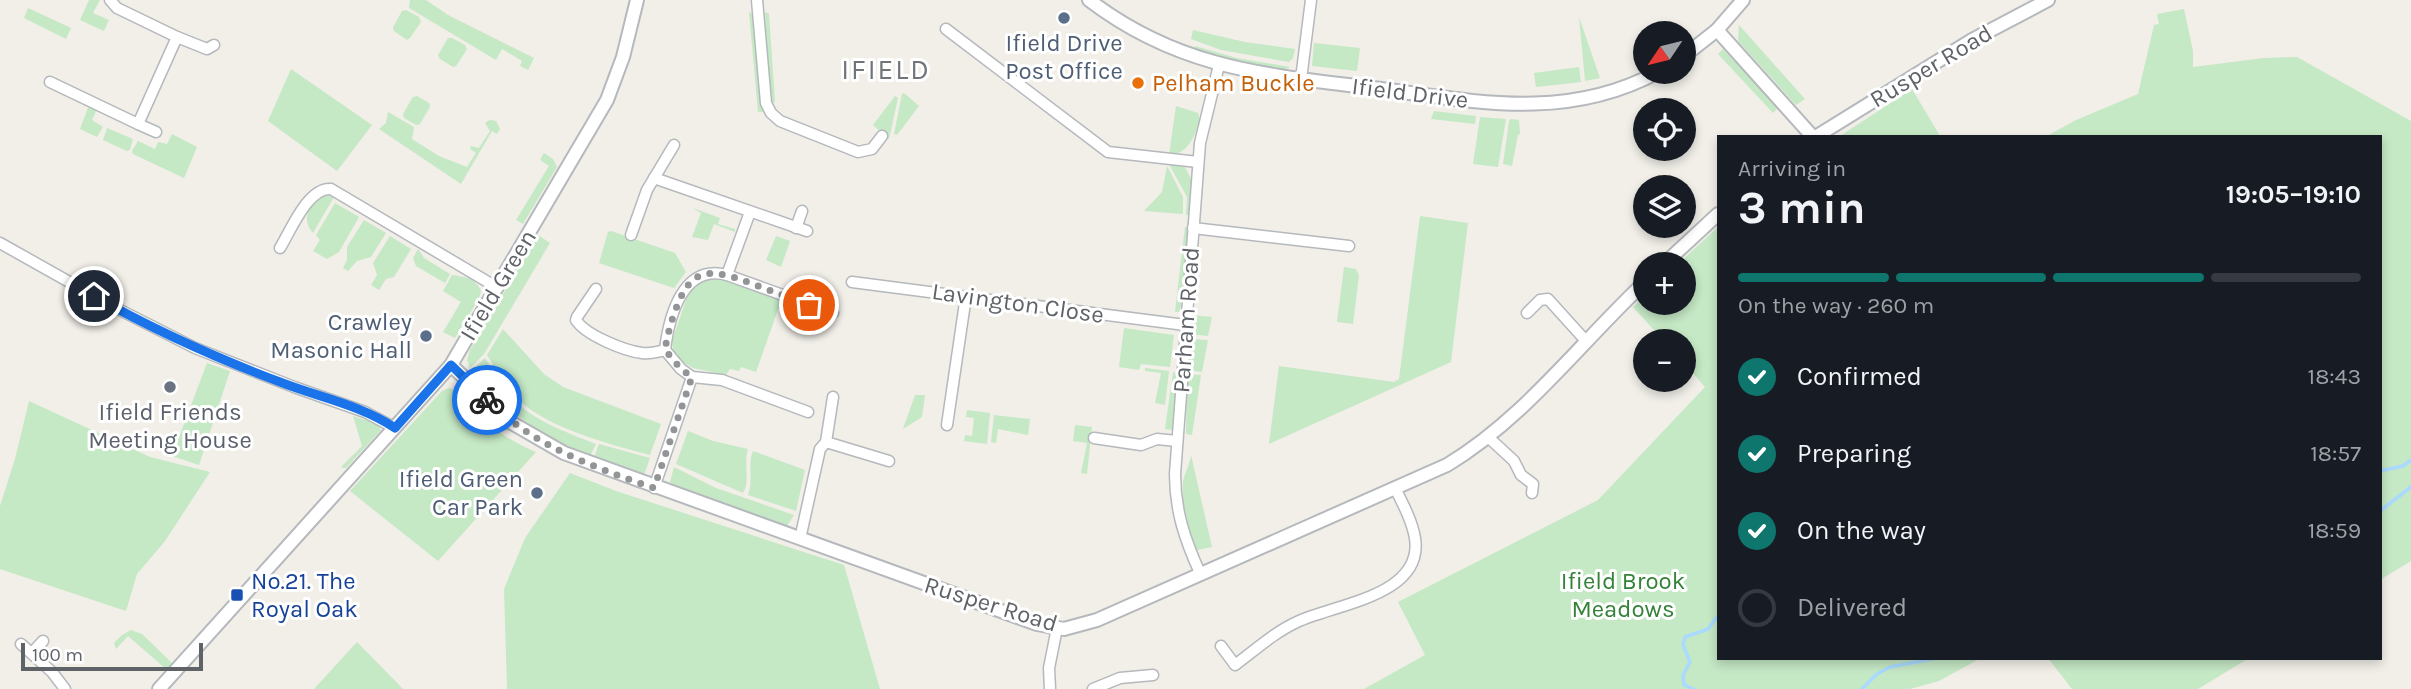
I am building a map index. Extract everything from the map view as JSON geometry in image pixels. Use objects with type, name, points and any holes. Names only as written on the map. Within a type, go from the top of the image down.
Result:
[{"type":"street","points":[[110,0],[117,8],[177,37],[207,49],[214,45]]},
{"type":"street","name":"Ifield Green","points":[[159,689],[451,365],[607,100],[623,57],[637,0]]},
{"type":"street","points":[[757,0],[766,103],[771,113],[780,121],[858,152],[872,149],[882,136]]},
{"type":"street","name":"Ifield Drive","points":[[1089,0],[1128,27],[1153,40],[1219,65],[1301,79],[1460,100],[1551,104],[1618,90],[1633,83]]},
{"type":"street","points":[[1301,79],[1311,0]]},
{"type":"street","points":[[1696,47],[1717,30],[1742,0]]},
{"type":"street","name":"Rusper Road","points":[[1817,135],[1990,30],[2048,0]]},
{"type":"street","points":[[946,29],[1108,152],[1198,162]]},
{"type":"street","points":[[1717,30],[1814,135]]},
{"type":"street","points":[[138,124],[177,37]]},
{"type":"street","name":"Parham Road","points":[[1200,573],[1187,545],[1177,509],[1177,441],[1198,162],[1203,127],[1219,65]]},
{"type":"street","points":[[50,82],[156,132]]},
{"type":"street","points":[[631,235],[642,201],[674,145]]},
{"type":"street","points":[[654,178],[807,231]]},
{"type":"street","points":[[280,248],[312,195],[331,189],[498,288]]},
{"type":"street","points":[[796,228],[802,211]]},
{"type":"street","points":[[727,275],[750,212]]},
{"type":"street","points":[[1677,252],[1717,215]]},
{"type":"street","points":[[1193,228],[1349,246]]},
{"type":"street","points":[[0,243],[132,317],[195,348],[365,412],[395,428]]},
{"type":"street","points":[[808,412],[722,380],[692,377],[681,369],[665,350],[667,337],[681,293],[702,274],[718,272],[833,313]]},
{"type":"street","name":"Lavington Close","points":[[852,282],[1185,325]]},
{"type":"street","points":[[596,289],[577,317],[580,326],[600,338],[638,352],[665,350]]},
{"type":"street","name":"Rusper Road","points":[[451,365],[510,422],[564,453],[654,488],[1037,624],[1072,628],[1097,620],[1447,465],[1488,437],[1512,416],[1633,294]]},
{"type":"street","points":[[947,425],[966,296]]},
{"type":"street","points":[[1527,313],[1541,300],[1548,299],[1586,341]]},
{"type":"street","points":[[654,488],[692,377]]},
{"type":"street","points":[[800,539],[820,449],[826,442],[833,397]]},
{"type":"street","points":[[1488,437],[1514,461],[1521,475],[1533,484],[1532,493]]},
{"type":"street","points":[[1094,439],[1141,445],[1157,439],[1177,441]]},
{"type":"street","points":[[826,442],[889,461]]},
{"type":"street","points":[[1221,646],[1235,665],[1280,631],[1298,621],[1373,595],[1396,584],[1411,565],[1416,547],[1413,529],[1395,488]]},
{"type":"street","points":[[1049,689],[1049,668],[1057,628]]},
{"type":"street","points":[[32,653],[43,641]]},
{"type":"street","points":[[21,644],[52,672],[65,689]]},
{"type":"street","points":[[1093,689],[1121,678],[1153,675]]},
{"type":"green space","points":[[89,0],[100,0],[93,13],[109,20],[104,31],[80,20]]},
{"type":"green space","points":[[410,0],[426,0],[448,15],[534,58],[528,70],[520,66],[522,61],[502,49],[496,60],[409,8]]},
{"type":"green space","points":[[28,8],[71,28],[66,39],[24,18]]},
{"type":"green space","points":[[2184,9],[2193,51],[2193,67],[2264,58],[2297,57],[2411,121],[2411,561],[2382,579],[2382,135],[2049,135],[2076,120],[2138,94],[2154,25],[2159,24],[2157,14]]},
{"type":"green space","points":[[406,10],[419,17],[421,22],[407,40],[394,31],[393,27],[402,11]]},
{"type":"green space","points":[[749,12],[754,21],[763,112],[758,112]]},
{"type":"green space","points":[[765,12],[769,14],[775,102],[770,102]]},
{"type":"green space","points":[[1579,17],[1600,78],[1585,81]]},
{"type":"green space","points":[[1739,25],[1805,99],[1796,105],[1738,41]]},
{"type":"green space","points":[[1193,30],[1245,42],[1295,49],[1293,58],[1289,62],[1221,50],[1191,39]]},
{"type":"green space","points":[[448,38],[465,45],[467,49],[453,67],[438,55]]},
{"type":"green space","points":[[1314,43],[1360,48],[1357,71],[1312,66]]},
{"type":"green space","points":[[1195,46],[1237,58],[1290,67],[1271,70],[1244,65],[1194,51]]},
{"type":"green space","points":[[1723,49],[1778,108],[1773,113],[1718,54]]},
{"type":"green space","points":[[1579,67],[1581,82],[1536,87],[1534,73]]},
{"type":"green space","points":[[291,69],[372,125],[337,171],[268,121]]},
{"type":"green space","points":[[1912,89],[1939,135],[1842,135]]},
{"type":"green space","points":[[904,93],[919,106],[897,135],[894,134]]},
{"type":"green space","points":[[417,96],[429,103],[430,107],[420,124],[416,125],[404,118],[403,114],[413,97]]},
{"type":"green space","points":[[895,96],[898,98],[889,139],[873,125]]},
{"type":"green space","points":[[89,105],[97,109],[92,120],[103,127],[97,137],[80,129]]},
{"type":"green space","points":[[1176,106],[1198,113],[1200,119],[1186,147],[1169,155]]},
{"type":"green space","points":[[1434,111],[1476,116],[1475,124],[1431,119]]},
{"type":"green space","points":[[388,112],[414,127],[412,139],[439,156],[467,167],[476,153],[470,149],[471,146],[479,148],[490,131],[485,123],[496,121],[500,129],[497,134],[492,131],[461,184],[379,129],[386,123]]},
{"type":"green space","points":[[1480,117],[1506,119],[1498,167],[1473,164]]},
{"type":"green space","points":[[1511,119],[1519,120],[1520,134],[1512,166],[1503,164]]},
{"type":"green space","points":[[107,128],[133,139],[130,150],[103,140]]},
{"type":"green space","points":[[172,134],[197,147],[184,178],[133,154],[132,151],[138,141],[155,149],[158,142],[167,144]]},
{"type":"green space","points":[[544,153],[553,159],[557,167],[523,224],[516,220],[549,166],[540,160]]},
{"type":"green space","points":[[1169,164],[1185,167],[1192,181],[1190,215],[1186,215],[1187,197]]},
{"type":"green space","points":[[1167,166],[1183,197],[1183,214],[1144,211],[1162,192]]},
{"type":"green space","points":[[323,195],[334,197],[313,233],[307,223],[308,212],[313,203]]},
{"type":"green space","points":[[335,203],[359,217],[339,252],[327,259],[313,251],[320,240],[316,235]]},
{"type":"green space","points":[[693,208],[720,218],[718,224],[735,229],[735,232],[714,224],[708,240],[692,237],[701,213]]},
{"type":"green space","points":[[1420,216],[1468,223],[1451,362],[1269,444],[1279,366],[1394,382],[1399,379]]},
{"type":"green space","points":[[364,220],[386,233],[371,257],[357,261],[348,271],[343,268],[347,260],[347,247]]},
{"type":"green space","points":[[1185,227],[1189,228],[1183,299],[1179,312],[1175,312]]},
{"type":"green space","name":"Ifield Brook Meadows","points":[[1717,228],[1717,660],[1977,660],[1939,681],[1910,689],[1364,689],[1425,655],[1398,602],[1598,500],[1705,387],[1696,377],[1696,329],[1653,329],[1640,315],[1696,315],[1696,252],[1691,252]]},
{"type":"green space","points":[[608,232],[675,253],[686,272],[674,288],[599,263]]},
{"type":"green space","points":[[538,235],[550,243],[484,354],[470,368],[467,360],[470,350]]},
{"type":"green space","points":[[390,236],[411,249],[394,277],[386,279],[379,290],[371,285],[377,275],[373,263]]},
{"type":"green space","points":[[776,236],[790,241],[781,267],[766,260]]},
{"type":"green space","points":[[418,249],[424,258],[450,274],[445,283],[416,266],[413,258]]},
{"type":"green space","points":[[1344,267],[1356,269],[1359,275],[1353,324],[1337,322]]},
{"type":"green space","points":[[452,275],[472,280],[481,291],[455,338],[443,332],[461,302],[443,291]]},
{"type":"green space","points":[[706,278],[717,278],[781,301],[756,372],[741,367],[739,371],[730,369],[726,375],[693,368],[681,361],[673,350],[672,341],[687,297],[698,282]]},
{"type":"green space","points":[[1191,315],[1212,317],[1208,336],[1189,334]]},
{"type":"green space","points":[[1124,328],[1174,335],[1170,367],[1141,364],[1139,370],[1119,367]]},
{"type":"green space","points":[[503,329],[544,374],[563,387],[661,424],[650,455],[599,441],[563,427],[531,410],[519,400],[487,355]]},
{"type":"green space","points":[[1190,339],[1208,340],[1202,372],[1187,370]]},
{"type":"green space","points":[[485,358],[505,390],[521,407],[552,426],[596,444],[589,458],[539,431],[498,399],[472,370]]},
{"type":"green space","points":[[207,363],[230,371],[199,465],[172,456]]},
{"type":"green space","points":[[1145,368],[1169,371],[1165,405],[1155,403],[1161,373],[1145,371]]},
{"type":"green space","points":[[1173,372],[1178,373],[1172,430],[1165,429]]},
{"type":"green space","points":[[1187,374],[1201,375],[1192,435],[1186,434]]},
{"type":"green space","points":[[449,388],[461,393],[498,431],[536,452],[438,561],[350,491],[442,391]]},
{"type":"green space","points":[[915,395],[925,395],[922,417],[903,429]]},
{"type":"green space","points":[[29,401],[150,457],[210,472],[165,541],[137,574],[126,611],[0,569],[0,506]]},
{"type":"green space","points":[[967,410],[990,413],[987,444],[964,441],[965,435],[972,436],[974,418],[966,417]]},
{"type":"green space","points":[[994,415],[1030,419],[1028,435],[998,429],[996,443],[991,442]]},
{"type":"green space","points":[[353,416],[378,424],[381,430],[346,468],[343,468],[341,467],[362,446]]},
{"type":"green space","points":[[1075,425],[1092,427],[1087,474],[1081,473],[1087,443],[1073,441]]},
{"type":"green space","points":[[688,431],[713,441],[748,449],[743,493],[676,464]]},
{"type":"green space","points":[[599,444],[650,458],[644,475],[639,476],[593,460]]},
{"type":"green space","points":[[753,451],[805,470],[796,511],[748,495]]},
{"type":"green space","points":[[1191,455],[1212,547],[1197,550],[1183,500],[1183,482]]},
{"type":"green space","points":[[674,467],[716,488],[794,515],[787,526],[769,519],[767,522],[675,488],[670,482]]},
{"type":"green space","points":[[570,473],[616,491],[844,565],[880,689],[507,689],[504,589],[525,538]]},
{"type":"green space","points":[[131,630],[142,634],[172,663],[166,669],[128,636],[116,649],[114,643]]},
{"type":"green space","points":[[357,642],[403,689],[314,689]]},
{"type":"green space","points":[[2050,660],[2246,660],[2198,689],[2072,689]]},
{"type":"waterway","points":[[2382,471],[2403,466],[2411,460]]},
{"type":"waterway","points":[[2382,509],[2411,487]]},
{"type":"waterway","points":[[1694,689],[1684,685],[1683,675],[1690,662],[1683,645],[1685,637],[1708,629],[1716,618]]},
{"type":"waterway","points":[[1862,689],[1877,674],[1890,667],[1927,660]]},
{"type":"way so far","points":[[487,400],[510,422],[550,446],[654,488],[692,377],[681,369],[665,350],[681,293],[702,274],[718,272],[809,305]]},
{"type":"place","name":"Ifield Drive Post Office","points":[[1064,18]]},
{"type":"place","name":"Pelham Buckle","points":[[1138,83]]},
{"type":"place","name":"Crawley Masonic Hall","points":[[426,336]]},
{"type":"place","name":"Ifield Friends Meeting House","points":[[170,387]]},
{"type":"place","name":"Ifield Green Car Park","points":[[537,493]]},
{"type":"place","name":"No.21. The Royal Oak","points":[[237,595]]},
{"type":"district","name":"IFIELD","points":[[886,69]]},
{"type":"route","points":[[94,296],[195,348],[380,418],[395,428],[451,365],[487,400]]}]
